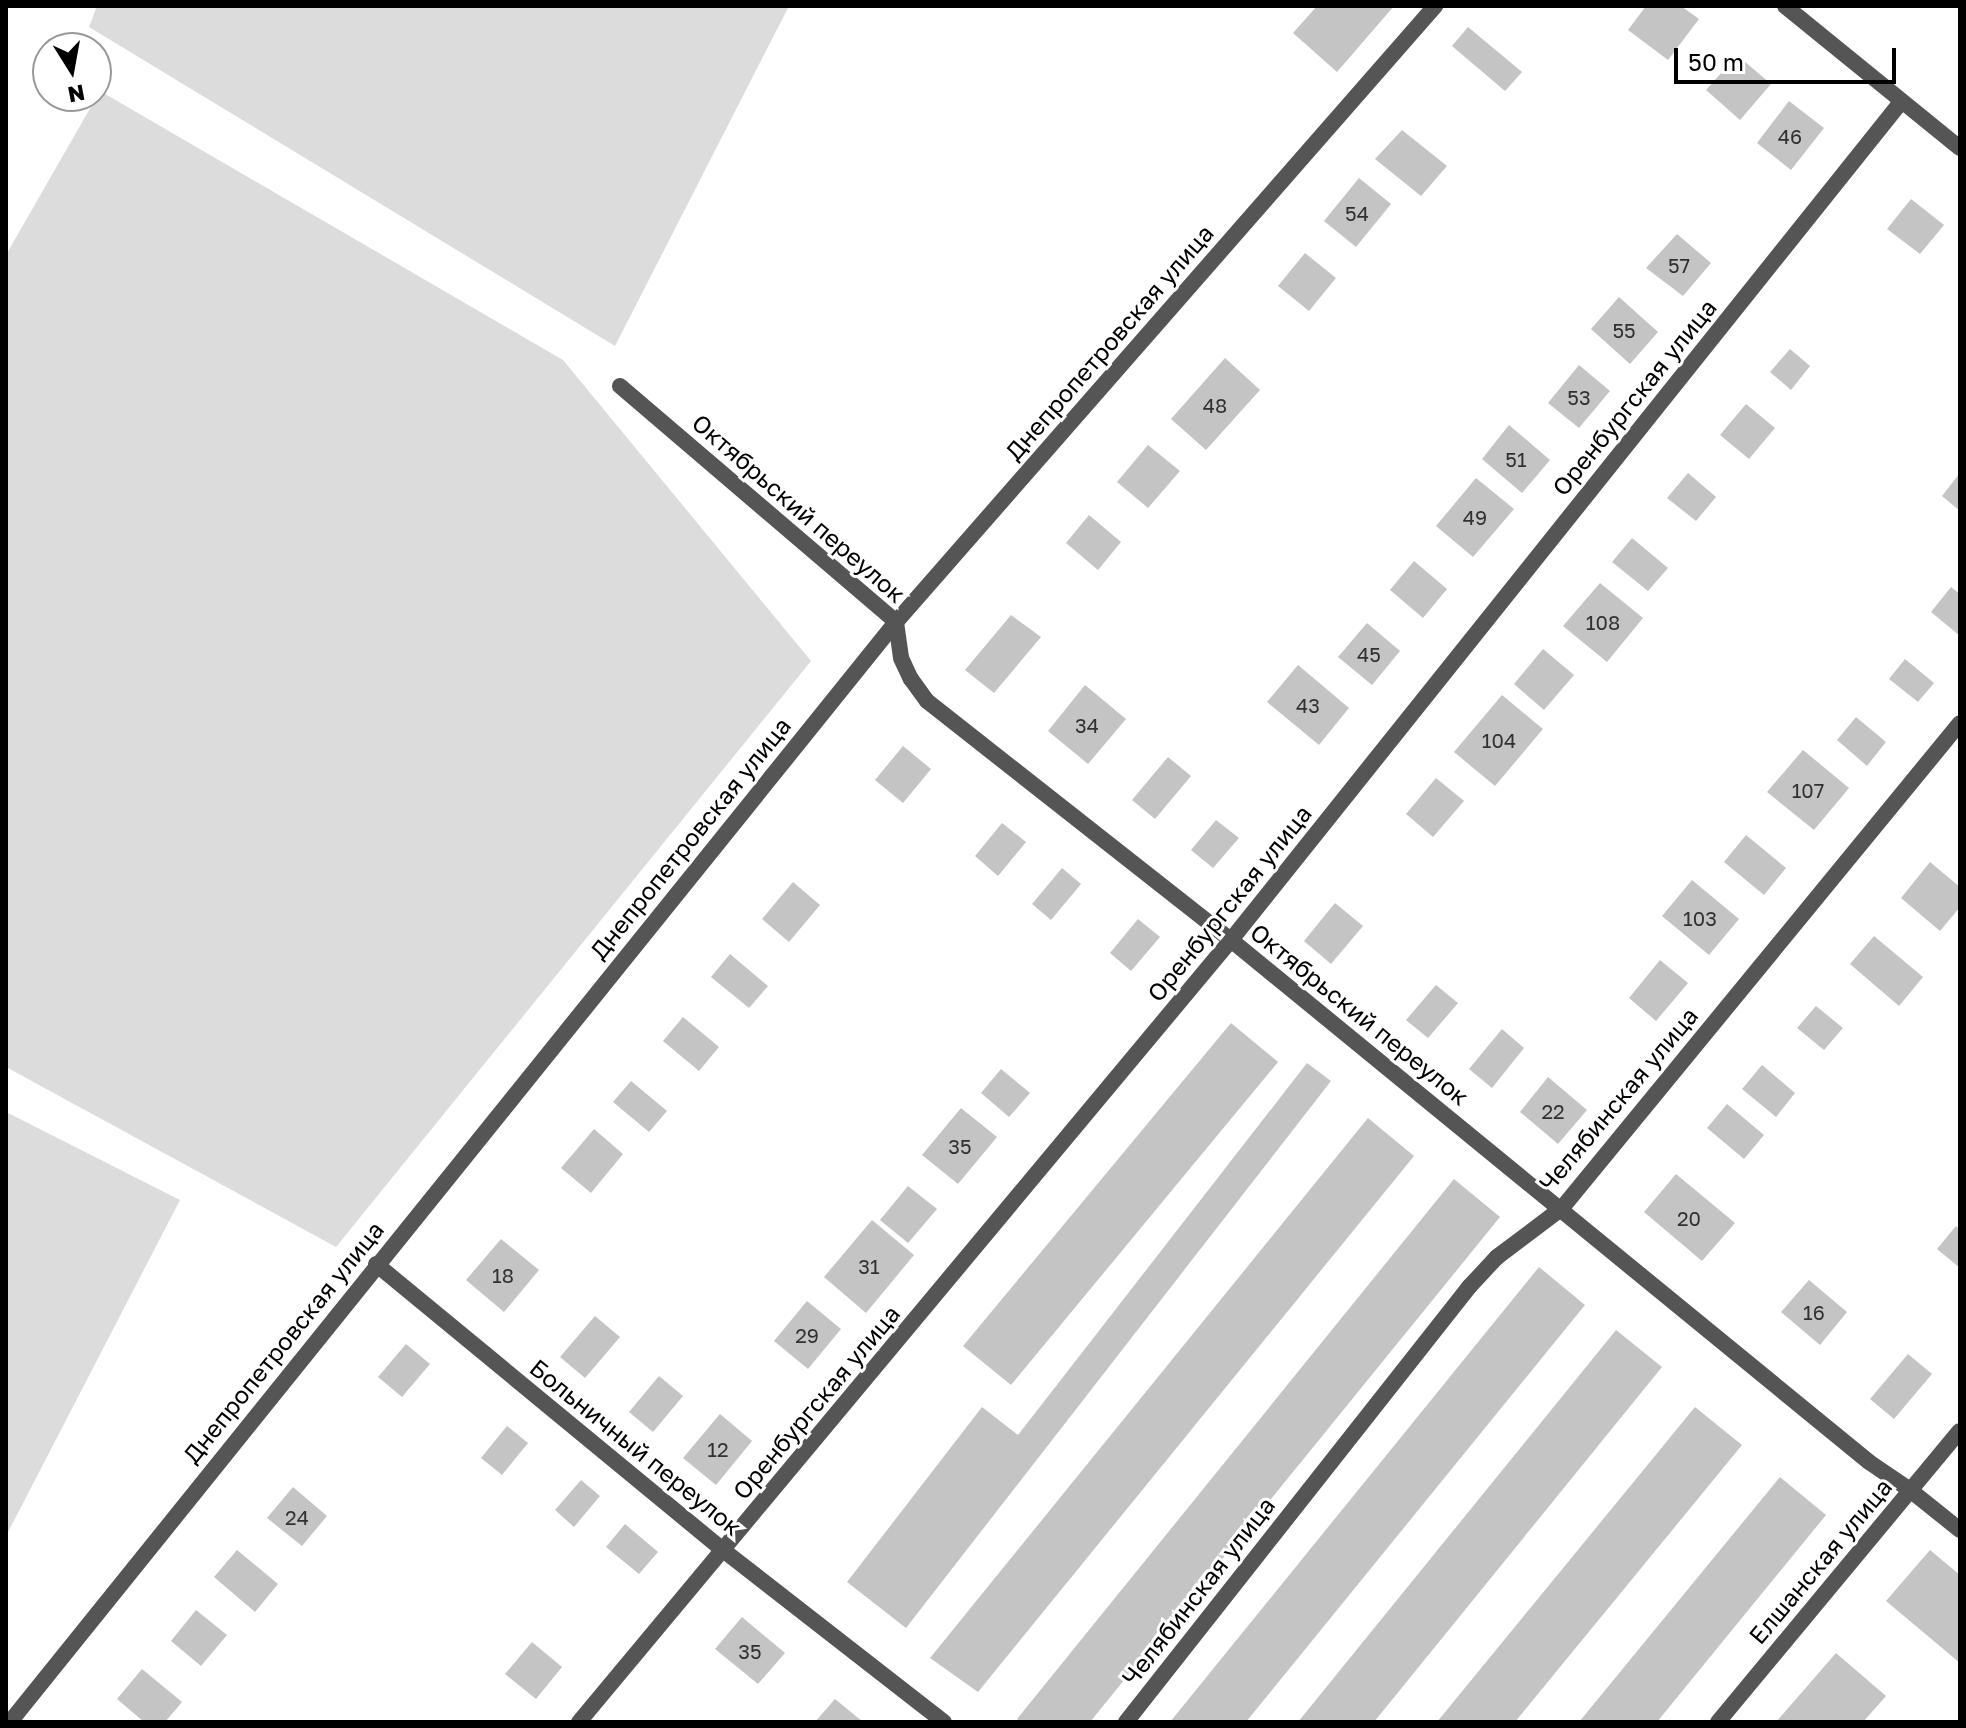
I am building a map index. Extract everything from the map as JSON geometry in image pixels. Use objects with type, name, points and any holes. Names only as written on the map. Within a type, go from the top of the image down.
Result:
[{"type":"street","name":"Днепропетровская улица","points":[[10,1722],[896,622],[1435,6]]},
{"type":"street","points":[[1785,6],[1960,148]]},
{"type":"street","name":"Оренбургская улица","points":[[579,1722],[1231,940],[1901,102]]},
{"type":"street","name":"Октябрьский переулок","points":[[620,386],[896,622],[901,658],[927,701],[1231,940],[1869,1462],[1960,1530]]},
{"type":"street","name":"Челябинская улица","points":[[1126,1722],[1469,1287],[1497,1257],[1562,1208],[1960,723]]},
{"type":"street","name":"Больничный переулок","points":[[376,1264],[723,1550],[944,1722]]},
{"type":"street","name":"Елшанская улица","points":[[1718,1722],[1960,1431]]},
{"type":"shaded area","points":[[97,6],[789,6],[615,346],[112,41],[112,32],[97,32],[89,27]]},
{"type":"shaded area","points":[[112,98],[563,360],[811,661],[336,1247],[6,1067],[6,255],[88,112],[112,112]]},
{"type":"shaded area","points":[[6,1112],[180,1200],[6,1536]]},
{"type":"building","points":[[1317,6],[1394,6],[1337,72],[1293,33]]},
{"type":"building","points":[[1646,6],[1681,6],[1699,19],[1668,60],[1628,30]]},
{"type":"building","points":[[1468,27],[1522,72],[1505,91],[1452,46]]},
{"type":"building","points":[[1737,55],[1771,84],[1740,120],[1706,90]]},
{"type":"building","points":[[1789,101],[1824,128],[1791,170],[1757,143]]},
{"type":"building","points":[[1402,130],[1447,166],[1421,196],[1375,159]]},
{"type":"building","points":[[1359,178],[1391,204],[1356,247],[1324,221]]},
{"type":"building","points":[[1911,199],[1944,225],[1920,254],[1887,229]]},
{"type":"building","points":[[1677,234],[1711,263],[1683,296],[1646,268]]},
{"type":"building","points":[[1305,253],[1336,278],[1309,311],[1278,286]]},
{"type":"building","points":[[1619,297],[1658,332],[1630,364],[1591,329]]},
{"type":"building","points":[[1790,349],[1810,366],[1791,390],[1770,372]]},
{"type":"building","points":[[1225,358],[1260,390],[1206,450],[1171,419]]},
{"type":"building","points":[[1579,365],[1610,391],[1579,428],[1548,403]]},
{"type":"building","points":[[1746,404],[1775,428],[1749,459],[1720,435]]},
{"type":"building","points":[[1509,425],[1550,460],[1522,493],[1482,459]]},
{"type":"building","points":[[1148,445],[1180,471],[1148,508],[1117,482]]},
{"type":"building","points":[[1688,473],[1716,497],[1696,521],[1667,498]]},
{"type":"building","points":[[1960,473],[1960,511],[1942,496]]},
{"type":"building","points":[[1476,478],[1514,509],[1473,557],[1436,526]]},
{"type":"building","points":[[1089,515],[1121,542],[1098,570],[1066,543]]},
{"type":"building","points":[[1632,538],[1668,568],[1648,591],[1612,562]]},
{"type":"building","points":[[1414,561],[1447,589],[1423,618],[1390,590]]},
{"type":"building","points":[[1600,583],[1643,618],[1607,662],[1563,626]]},
{"type":"building","points":[[1951,587],[1960,594],[1960,636],[1931,612]]},
{"type":"building","points":[[1011,615],[1041,637],[994,693],[965,670]]},
{"type":"building","points":[[1367,623],[1400,651],[1372,685],[1338,657]]},
{"type":"building","points":[[1543,649],[1574,675],[1544,710],[1514,684]]},
{"type":"building","points":[[1905,659],[1934,683],[1918,702],[1889,679]]},
{"type":"building","points":[[1298,665],[1349,708],[1319,745],[1267,702]]},
{"type":"building","points":[[1085,685],[1126,719],[1088,764],[1048,731]]},
{"type":"building","points":[[1502,695],[1543,729],[1495,786],[1454,752]]},
{"type":"building","points":[[1856,717],[1886,742],[1867,766],[1837,740]]},
{"type":"building","points":[[903,746],[931,769],[903,803],[875,780]]},
{"type":"building","points":[[1803,750],[1849,788],[1814,830],[1767,792]]},
{"type":"building","points":[[1168,757],[1191,776],[1155,819],[1132,800]]},
{"type":"building","points":[[1436,778],[1464,801],[1433,837],[1406,814]]},
{"type":"building","points":[[1216,820],[1239,838],[1213,868],[1191,850]]},
{"type":"building","points":[[1002,823],[1026,842],[998,876],[975,856]]},
{"type":"building","points":[[1746,835],[1786,868],[1764,895],[1724,862]]},
{"type":"building","points":[[1930,862],[1960,887],[1960,907],[1940,931],[1901,898]]},
{"type":"building","points":[[1062,868],[1081,884],[1051,920],[1032,904]]},
{"type":"building","points":[[1692,880],[1739,919],[1709,955],[1662,916]]},
{"type":"building","points":[[793,882],[820,905],[789,942],[762,919]]},
{"type":"building","points":[[1335,903],[1363,926],[1331,964],[1304,941]]},
{"type":"building","points":[[1138,919],[1160,937],[1131,971],[1110,953]]},
{"type":"building","points":[[1874,936],[1923,977],[1899,1006],[1850,964]]},
{"type":"building","points":[[730,954],[768,986],[749,1008],[711,977]]},
{"type":"building","points":[[1660,960],[1688,983],[1656,1021],[1629,998]]},
{"type":"building","points":[[1436,985],[1458,1003],[1428,1038],[1406,1020]]},
{"type":"building","points":[[1816,1006],[1843,1028],[1824,1050],[1797,1028]]},
{"type":"building","points":[[683,1017],[719,1047],[699,1071],[663,1041]]},
{"type":"building","points":[[1231,1023],[1278,1062],[1011,1385],[963,1346]]},
{"type":"building","points":[[1502,1029],[1524,1048],[1492,1088],[1469,1069]]},
{"type":"building","points":[[1307,1063],[1331,1081],[906,1628],[847,1582],[982,1407],[1018,1435]]},
{"type":"building","points":[[1762,1065],[1795,1093],[1776,1117],[1742,1089]]},
{"type":"building","points":[[1001,1069],[1030,1093],[1009,1117],[981,1093]]},
{"type":"building","points":[[1548,1077],[1587,1110],[1558,1144],[1520,1112]]},
{"type":"building","points":[[631,1081],[667,1111],[649,1132],[613,1102]]},
{"type":"building","points":[[1727,1104],[1764,1135],[1744,1159],[1707,1128]]},
{"type":"building","points":[[961,1108],[997,1137],[958,1184],[922,1155]]},
{"type":"building","points":[[1368,1118],[1414,1156],[978,1692],[930,1658]]},
{"type":"building","points":[[594,1129],[623,1154],[591,1193],[561,1168]]},
{"type":"building","points":[[1676,1174],[1735,1223],[1702,1261],[1644,1212]]},
{"type":"building","points":[[1454,1179],[1500,1217],[1090,1722],[1022,1722],[1017,1719]]},
{"type":"building","points":[[908,1186],[937,1209],[908,1243],[880,1220]]},
{"type":"building","points":[[872,1220],[914,1255],[866,1313],[824,1277]]},
{"type":"building","points":[[1956,1226],[1960,1230],[1960,1268],[1937,1249]]},
{"type":"building","points":[[501,1239],[539,1270],[504,1312],[466,1280]]},
{"type":"building","points":[[1539,1267],[1585,1305],[1246,1722],[1170,1722]]},
{"type":"building","points":[[1809,1280],[1847,1312],[1820,1345],[1781,1312]]},
{"type":"building","points":[[807,1301],[841,1329],[808,1369],[774,1341]]},
{"type":"building","points":[[595,1316],[620,1337],[585,1378],[560,1357]]},
{"type":"building","points":[[1616,1330],[1662,1367],[1374,1722],[1298,1722]]},
{"type":"building","points":[[406,1344],[430,1364],[402,1397],[378,1377]]},
{"type":"building","points":[[1908,1354],[1932,1374],[1894,1419],[1870,1399]]},
{"type":"building","points":[[659,1376],[683,1396],[653,1432],[629,1412]]},
{"type":"building","points":[[1695,1407],[1742,1445],[1515,1722],[1437,1722]]},
{"type":"building","points":[[720,1414],[752,1441],[716,1485],[683,1458]]},
{"type":"building","points":[[507,1426],[528,1443],[502,1475],[481,1458]]},
{"type":"building","points":[[1780,1477],[1826,1515],[1657,1722],[1579,1722]]},
{"type":"building","points":[[581,1480],[600,1496],[574,1527],[555,1510]]},
{"type":"building","points":[[293,1487],[327,1516],[302,1546],[267,1518]]},
{"type":"building","points":[[625,1524],[658,1552],[639,1574],[606,1547]]},
{"type":"building","points":[[237,1550],[278,1584],[255,1612],[214,1577]]},
{"type":"building","points":[[1930,1550],[1960,1575],[1960,1663],[1886,1601]]},
{"type":"building","points":[[196,1610],[227,1635],[201,1666],[171,1641]]},
{"type":"building","points":[[742,1617],[785,1653],[758,1684],[715,1649]]},
{"type":"building","points":[[532,1642],[562,1667],[536,1699],[505,1674]]},
{"type":"building","points":[[1836,1653],[1886,1696],[1863,1722],[1776,1722]]},
{"type":"building","points":[[142,1669],[182,1702],[165,1722],[144,1722],[117,1699]]},
{"type":"building","points":[[835,1699],[863,1722],[815,1722]]}]
